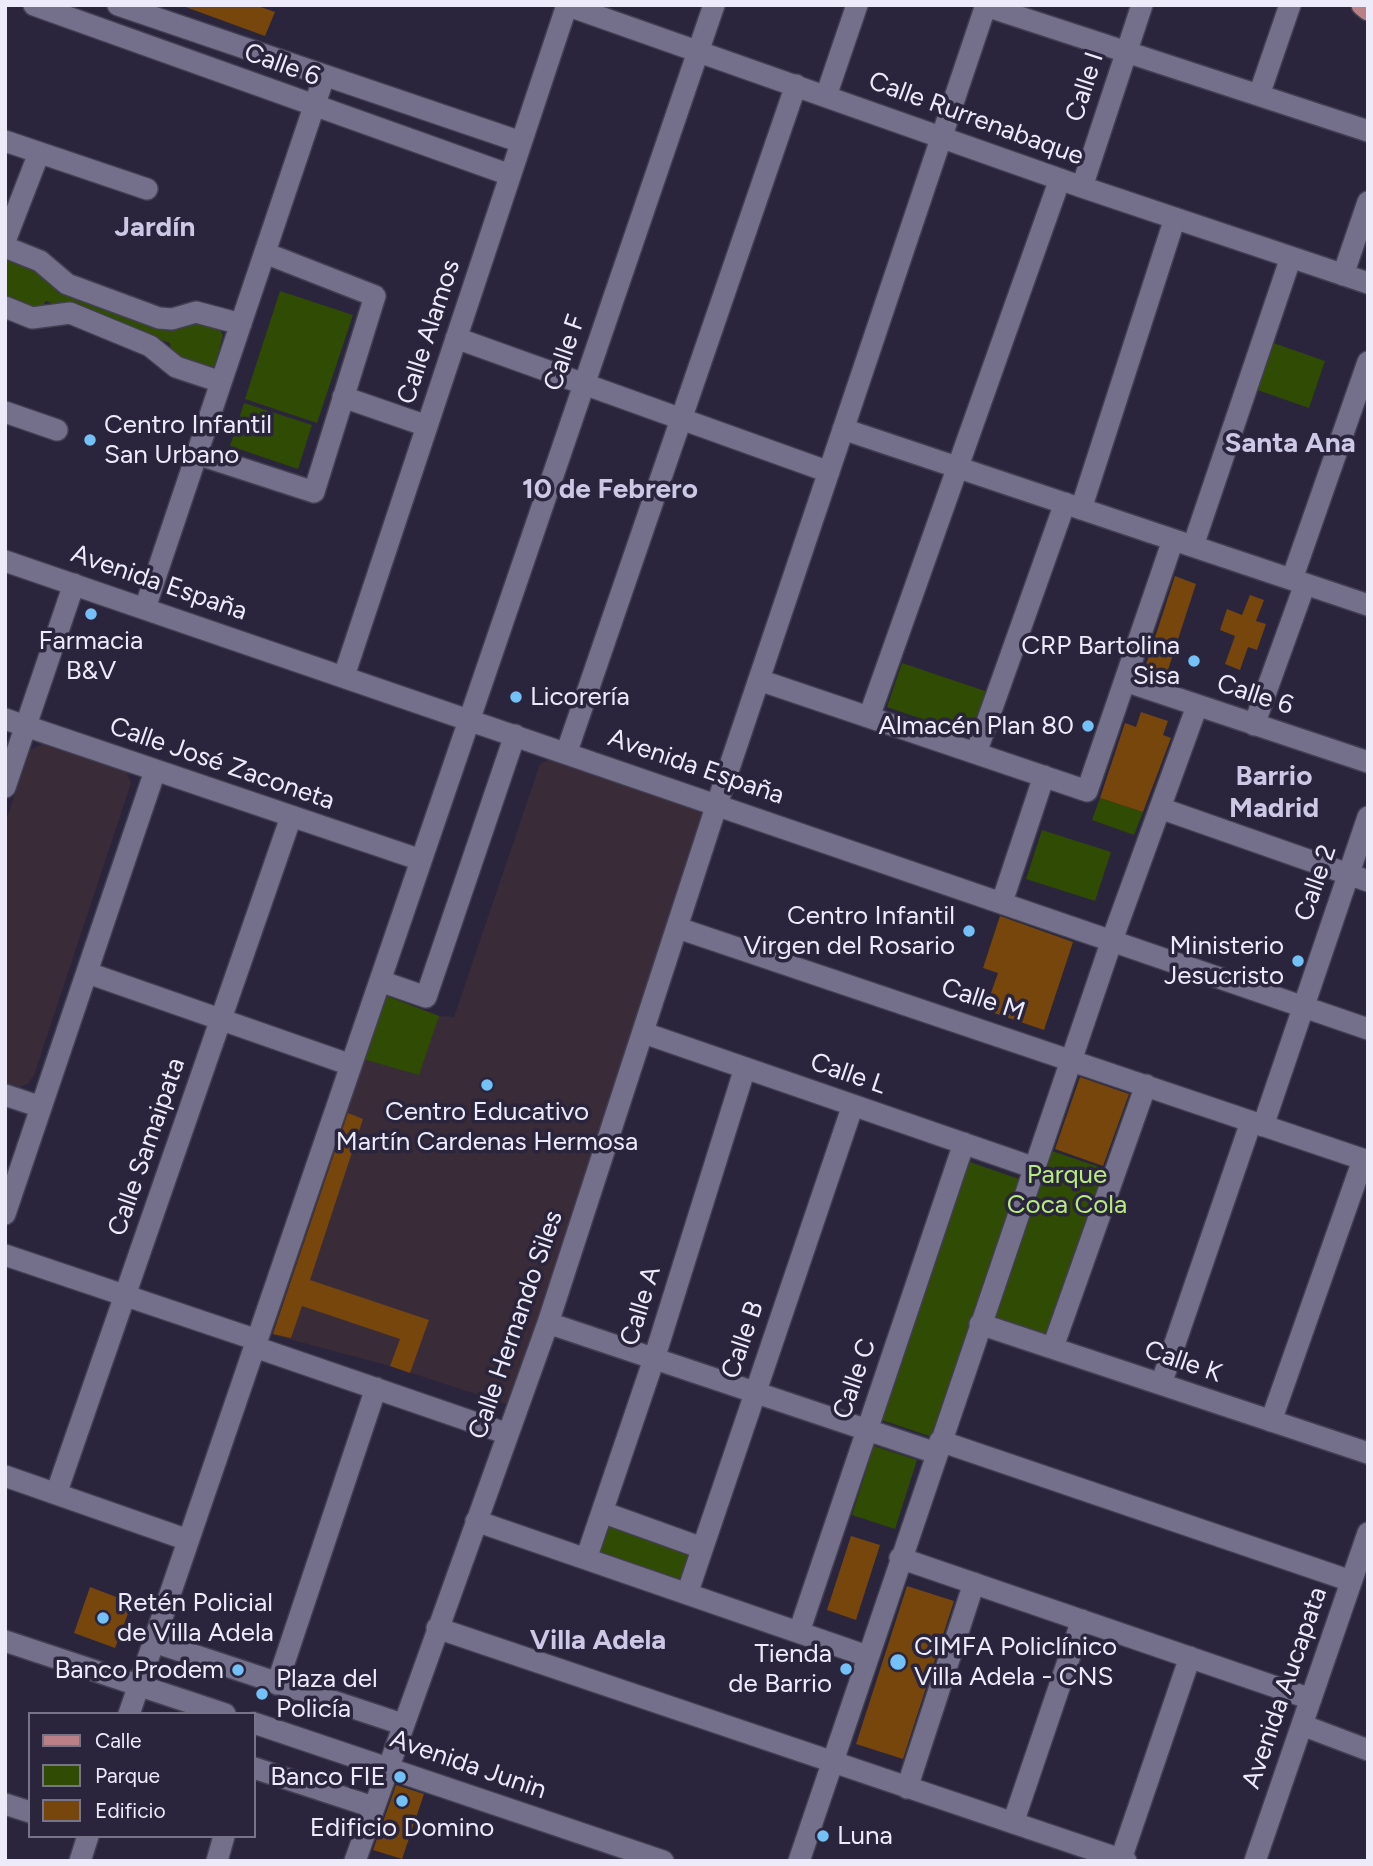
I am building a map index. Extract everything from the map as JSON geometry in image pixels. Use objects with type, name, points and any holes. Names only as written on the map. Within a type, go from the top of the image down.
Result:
[{"type":"main road","points":[[1362,5],[1368,10]]},
{"type":"street","name":"Calle 6","points":[[34,5],[510,175]]},
{"type":"street","name":"Calle 6","points":[[118,5],[522,142]]},
{"type":"street","name":"Calle Rurrenabaque","points":[[567,5],[1082,187],[1368,283]]},
{"type":"street","name":"Calle Alamos","points":[[344,676],[567,5]]},
{"type":"street","name":"Calle F","points":[[130,1712],[714,5]]},
{"type":"street","points":[[826,96],[857,5]]},
{"type":"street","name":"Calle I","points":[[1082,187],[1142,5]]},
{"type":"street","points":[[1259,95],[1290,5]]},
{"type":"street","points":[[986,6],[1368,131]]},
{"type":"street","name":"Calle Hernando Siles","points":[[355,1861],[548,1323],[717,804],[986,6]]},
{"type":"street","points":[[145,608],[324,77]]},
{"type":"street","points":[[566,751],[796,85]]},
{"type":"street","points":[[5,141],[147,189]]},
{"type":"street","points":[[5,241],[39,153]]},
{"type":"street","points":[[869,717],[1060,179]]},
{"type":"street","points":[[1343,275],[1368,202]]},
{"type":"street","points":[[976,753],[1073,506],[1175,218]]},
{"type":"street","points":[[5,247],[40,261],[67,284],[159,318],[173,319],[196,312],[241,324]]},
{"type":"street","points":[[197,454],[314,492],[375,296],[265,253]]},
{"type":"street","points":[[759,680],[1087,791],[1125,681],[1183,543],[1291,257]]},
{"type":"street","points":[[5,307],[32,318],[70,313],[150,346],[176,367],[222,382]]},
{"type":"street","points":[[456,338],[829,472]]},
{"type":"street","points":[[1254,725],[1368,362]]},
{"type":"street","points":[[343,397],[427,426]]},
{"type":"street","points":[[5,412],[57,430]]},
{"type":"street","points":[[843,429],[1368,605]]},
{"type":"street","name":"Avenida España","points":[[5,561],[566,751],[1368,1029]]},
{"type":"street","points":[[5,787],[74,584]]},
{"type":"street","name":"Calle 6","points":[[1125,681],[1368,762]]},
{"type":"street","points":[[799,1861],[830,1762],[1112,940],[1197,706]]},
{"type":"street","name":"Calle José Zaconeta","points":[[5,719],[421,860]]},
{"type":"street","points":[[380,981],[426,997],[515,735]]},
{"type":"street","points":[[5,1214],[155,771]]},
{"type":"street","points":[[1002,902],[1044,776]]},
{"type":"street","points":[[1160,808],[1358,878]]},
{"type":"street","name":"Calle Samaipata","points":[[57,1494],[291,817]]},
{"type":"street","name":"Calle 2","points":[[1161,1384],[1257,1124],[1358,878],[1368,817]]},
{"type":"street","name":"Calle M","points":[[678,928],[1365,1160]]},
{"type":"street","points":[[88,973],[351,1065]]},
{"type":"street","name":"Calle L","points":[[643,1033],[1035,1168]]},
{"type":"street","name":"Calle A","points":[[586,1559],[654,1359],[745,1068]]},
{"type":"street","points":[[1053,1347],[1146,1085]]},
{"type":"street","points":[[5,1095],[41,1107]]},
{"type":"street","name":"Calle B","points":[[687,1594],[853,1105]]},
{"type":"street","name":"Calle C","points":[[799,1632],[964,1143]]},
{"type":"street","points":[[1270,1421],[1365,1160]]},
{"type":"street","points":[[5,1255],[508,1434]]},
{"type":"street","points":[[548,1323],[867,1430],[938,1447],[1351,1581]]},
{"type":"street","name":"Calle K","points":[[980,1324],[1368,1453]]},
{"type":"street","points":[[277,1684],[376,1388]]},
{"type":"street","points":[[5,1476],[188,1541]]},
{"type":"street","points":[[602,1512],[702,1548]]},
{"type":"street","points":[[476,1521],[867,1656]]},
{"type":"street","name":"Avenida Aucapata","points":[[1255,1861],[1368,1533]]},
{"type":"street","points":[[900,1558],[1311,1699]]},
{"type":"street","points":[[907,1788],[974,1583]]},
{"type":"street","points":[[1013,1823],[1082,1620]]},
{"type":"street","points":[[437,1628],[1123,1860],[1190,1657]]},
{"type":"street","points":[[5,1641],[219,1712]]},
{"type":"street","name":"Avenida Junin","points":[[154,1642],[402,1724]]},
{"type":"street","name":"Avenida Junin","points":[[256,1724],[663,1861]]},
{"type":"street","points":[[1302,1725],[1368,1750]]},
{"type":"street","points":[[256,1769],[373,1807]]},
{"type":"street","points":[[5,1804],[28,1811]]},
{"type":"street","points":[[80,1861],[87,1838]]},
{"type":"street","points":[[217,1861],[223,1838]]},
{"type":"shaded area","points":[[42,744],[126,771],[131,783],[34,1075],[28,1084],[19,1087],[5,1082],[5,823],[30,750]]},
{"type":"shaded area","name":"Centro Educativo Martín Cardenas Hermosa","points":[[552,758],[705,811],[514,1400],[506,1404],[390,1366],[266,1333],[387,996],[439,1016],[454,1017],[540,764]]},
{"type":"green space","points":[[5,259],[43,272],[58,293],[165,328],[187,318],[218,326],[223,335],[215,366],[202,371],[172,361],[170,343],[46,301],[36,315],[5,304]]},
{"type":"green space","points":[[280,291],[353,315],[317,423],[245,399]]},
{"type":"green space","points":[[1259,338],[1325,361],[1309,408],[1243,385]]},
{"type":"green space","points":[[244,403],[312,425],[298,469],[230,446]]},
{"type":"green space","points":[[902,663],[988,692],[974,737],[887,707]]},
{"type":"green space","points":[[1100,798],[1143,812],[1134,835],[1092,820]]},
{"type":"green space","points":[[1042,830],[1111,852],[1095,901],[1026,879]]},
{"type":"green space","points":[[387,996],[439,1016],[419,1075],[363,1059]]},
{"type":"green space","name":"Parque Coca Cola","points":[[1049,1150],[1105,1169],[1047,1335],[990,1326]]},
{"type":"green space","points":[[967,1161],[1019,1179],[932,1437],[879,1419]]},
{"type":"green space","points":[[874,1446],[917,1460],[895,1529],[852,1515]]},
{"type":"green space","points":[[607,1522],[695,1552],[683,1582],[597,1552]]},
{"type":"building","points":[[180,5],[255,5],[275,12],[265,36]]},
{"type":"building","points":[[1175,576],[1196,584],[1166,676],[1145,668]]},
{"type":"building","points":[[1250,595],[1264,600],[1256,621],[1266,624],[1257,650],[1248,647],[1240,670],[1225,664],[1235,636],[1220,630],[1227,609],[1242,615]]},
{"type":"building","points":[[1141,712],[1168,721],[1163,735],[1171,738],[1143,812],[1100,798],[1125,723],[1136,727]]},
{"type":"building","points":[[1000,916],[1073,942],[1044,1030],[985,1010],[998,973],[983,968]]},
{"type":"building","points":[[1080,1077],[1129,1094],[1103,1166],[1055,1149]]},
{"type":"building","points":[[348,1113],[363,1119],[310,1280],[429,1320],[410,1373],[390,1366],[400,1339],[302,1306],[291,1338],[273,1334]]},
{"type":"building","points":[[851,1536],[880,1545],[856,1620],[827,1610]]},
{"type":"building","points":[[907,1586],[954,1601],[903,1759],[856,1744]]},
{"type":"building","name":"Retén Policial de Villa Adela","points":[[90,1587],[132,1603],[115,1648],[74,1633]]},
{"type":"building","name":"Edificio Domino","points":[[396,1785],[424,1794],[402,1859],[373,1850]]},
{"type":"place","name":"Centro Infantil San Urbano","points":[[90,440]]},
{"type":"place","name":"Farmacia B&V","points":[[91,614]]},
{"type":"place","name":"CRP Bartolina Sisa","points":[[1194,661]]},
{"type":"place","name":"Licorería","points":[[516,697]]},
{"type":"place","name":"Almacén Plan 80","points":[[1088,726]]},
{"type":"place","name":"Centro Infantil Virgen del Rosario","points":[[969,931]]},
{"type":"place","name":"Ministerio Jesucristo","points":[[1298,961]]},
{"type":"place","name":"Centro Educativo Martín Cardenas Hermosa","points":[[487,1085]]},
{"type":"place","name":"Retén Policial de Villa Adela","points":[[103,1618]]},
{"type":"place","name":"CIMFA Policlínico Villa Adela - CNS","points":[[898,1662]]},
{"type":"place","name":"Tienda de Barrio","points":[[846,1669]]},
{"type":"place","name":"Banco Prodem","points":[[238,1670]]},
{"type":"place","name":"Plaza del Policía","points":[[262,1694]]},
{"type":"place","name":"Banco FIE","points":[[400,1777]]},
{"type":"place","name":"Edificio Domino","points":[[402,1801]]},
{"type":"place","name":"Luna","points":[[823,1836]]},
{"type":"district","name":"Jardín","points":[[155,228]]},
{"type":"district","name":"Santa Ana","points":[[1290,444]]},
{"type":"district","name":"10 de Febrero","points":[[610,490]]},
{"type":"district","name":"Barrio Madrid","points":[[1274,793]]},
{"type":"district","name":"Villa Adela","points":[[598,1641]]}]
